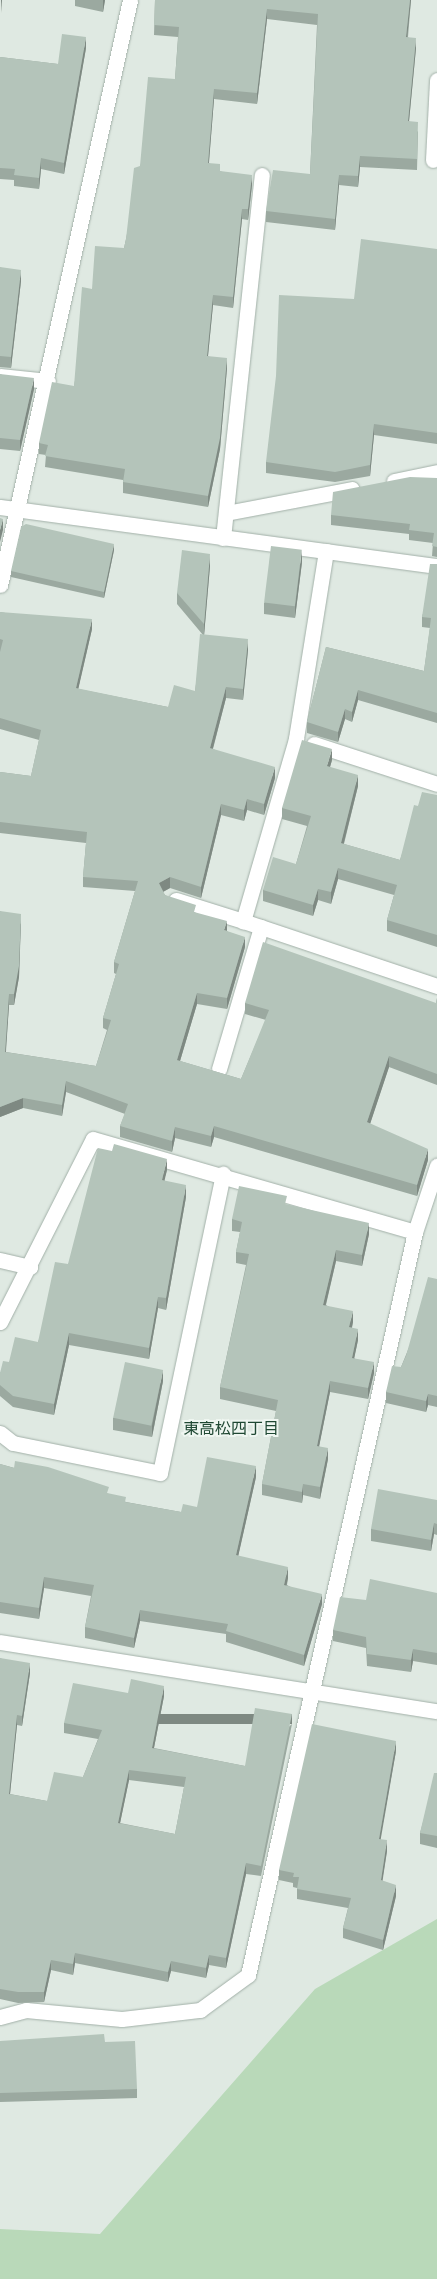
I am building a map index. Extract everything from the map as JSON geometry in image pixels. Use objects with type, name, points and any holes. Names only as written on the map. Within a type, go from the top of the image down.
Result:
[{"type":"street","points":[[0,585],[48,381],[130,0]]},
{"type":"street","points":[[433,160],[437,80]]},
{"type":"street","points":[[223,538],[262,175]]},
{"type":"street","points":[[0,376],[48,381]]},
{"type":"street","points":[[226,513],[437,472]]},
{"type":"street","points":[[0,507],[437,566]]},
{"type":"street","points":[[243,921],[296,739],[326,551]]},
{"type":"street","points":[[296,739],[437,784]]},
{"type":"street","points":[[168,897],[437,986]]},
{"type":"street","points":[[219,1069],[261,927]]},
{"type":"street","points":[[0,1322],[30,1267],[92,1139],[223,1174],[415,1232]]},
{"type":"street","points":[[0,2017],[26,2010],[122,2020],[200,2010],[248,1975],[415,1232],[437,1166]]},
{"type":"street","points":[[0,1433],[13,1443],[160,1473],[223,1174]]},
{"type":"street","points":[[0,1260],[30,1267]]},
{"type":"street","points":[[0,1642],[312,1694],[437,1711]]},
{"type":"green space","points":[[437,1919],[437,2279],[0,2279],[0,2229],[100,2234],[315,1989]]},
{"type":"building","points":[[155,0],[410,0],[406,37],[416,38],[408,121],[418,122],[417,159],[360,156],[358,176],[339,175],[335,219],[266,211],[273,170],[310,174],[318,14],[267,9],[257,93],[214,89],[208,163],[220,164],[220,171],[252,175],[248,209],[242,209],[233,297],[213,295],[207,356],[227,358],[220,438],[208,496],[123,482],[125,469],[45,456],[48,445],[39,443],[52,382],[74,386],[82,287],[92,289],[95,246],[124,248],[134,168],[140,166],[148,77],[175,79],[179,27],[154,25]]},
{"type":"building","points":[[62,34],[86,37],[64,163],[41,158],[39,178],[14,175],[15,169],[0,168],[0,57],[58,64]]},
{"type":"building","points":[[361,239],[437,249],[437,433],[374,424],[370,465],[335,472],[266,462],[276,376],[279,295],[354,299]]},
{"type":"building","points":[[0,267],[21,270],[11,357],[0,356]]},
{"type":"building","points":[[0,374],[34,378],[20,440],[0,438]]},
{"type":"building","points":[[410,477],[437,478],[437,547],[432,546],[434,533],[409,530],[410,524],[331,515],[333,492]]},
{"type":"building","points":[[0,518],[3,519],[0,530]]},
{"type":"building","points":[[26,524],[114,544],[104,592],[11,571],[21,527]]},
{"type":"building","points":[[271,546],[302,550],[295,606],[264,603]]},
{"type":"building","points":[[182,550],[210,554],[204,624],[177,593]]},
{"type":"building","points":[[430,564],[437,564],[437,713],[358,690],[352,712],[345,709],[338,732],[307,722],[326,647],[424,671],[431,618],[422,617]]},
{"type":"building","points":[[0,612],[92,619],[76,688],[168,707],[174,685],[195,691],[200,634],[248,639],[243,689],[226,687],[210,748],[275,767],[264,804],[247,799],[244,810],[221,804],[201,887],[170,877],[159,883],[165,895],[196,905],[194,912],[227,921],[224,930],[245,937],[227,998],[197,993],[177,1060],[241,1079],[269,1010],[245,1003],[263,942],[436,1003],[437,998],[437,1074],[389,1056],[367,1122],[428,1149],[417,1185],[214,1126],[211,1136],[175,1127],[172,1141],[120,1126],[128,1104],[66,1081],[62,1105],[23,1098],[0,1107],[0,911],[21,914],[19,966],[14,994],[9,994],[5,1052],[96,1066],[111,1020],[103,1018],[119,964],[114,962],[138,881],[83,877],[87,832],[0,822],[0,772],[31,776],[41,730],[0,718],[0,652],[3,640],[0,639]]},
{"type":"building","points":[[302,740],[332,749],[327,766],[358,775],[341,843],[400,860],[414,805],[418,806],[422,792],[437,795],[437,935],[387,920],[397,885],[338,868],[331,892],[318,889],[313,905],[263,890],[273,857],[296,864],[311,816],[282,808]]},
{"type":"building","points":[[114,1144],[167,1159],[162,1180],[186,1185],[166,1298],[158,1297],[149,1348],[69,1333],[54,1404],[13,1396],[0,1385],[3,1361],[9,1362],[15,1337],[38,1342],[55,1262],[68,1264],[98,1148],[112,1151]]},
{"type":"building","points":[[239,1186],[287,1196],[285,1204],[369,1223],[362,1255],[336,1250],[323,1305],[353,1311],[349,1327],[358,1329],[352,1358],[374,1362],[368,1388],[330,1381],[317,1446],[328,1448],[320,1487],[303,1484],[302,1492],[262,1484],[278,1400],[220,1387],[249,1254],[236,1252],[242,1222],[232,1219]]},
{"type":"building","points":[[428,1277],[437,1279],[437,1396],[428,1394],[426,1401],[386,1392],[392,1366],[401,1367],[406,1356]]},
{"type":"building","points":[[125,1362],[163,1370],[151,1426],[113,1418]]},
{"type":"building","points":[[207,1457],[256,1466],[236,1555],[288,1567],[284,1585],[322,1594],[304,1655],[226,1631],[228,1624],[140,1610],[134,1638],[85,1627],[94,1585],[44,1577],[39,1608],[0,1602],[0,1464],[14,1468],[15,1461],[48,1467],[109,1487],[107,1493],[126,1497],[125,1502],[181,1512],[183,1504],[197,1507]]},
{"type":"building","points":[[378,1489],[437,1500],[437,1524],[434,1523],[431,1540],[371,1529]]},
{"type":"building","points":[[370,1579],[437,1593],[437,1653],[413,1649],[411,1660],[367,1654],[366,1637],[333,1630],[340,1597],[366,1600]]},
{"type":"building","points":[[0,1658],[30,1663],[22,1716],[17,1715],[9,1794],[47,1801],[54,1772],[83,1777],[102,1730],[64,1723],[73,1683],[128,1693],[131,1679],[164,1686],[152,1748],[245,1766],[255,1708],[292,1714],[261,1866],[246,1863],[226,1958],[209,1955],[206,1968],[171,1961],[168,1972],[75,1953],[73,1964],[51,1960],[44,1992],[18,1992],[0,1989]],"holes":[[[129,1770],[186,1777],[175,1834],[118,1823]]]},
{"type":"building","points":[[312,1724],[396,1741],[379,1839],[387,1840],[381,1880],[396,1885],[383,1940],[343,1928],[351,1898],[297,1889],[299,1877],[293,1877],[294,1873],[279,1870]]},
{"type":"building","points":[[434,1773],[437,1773],[437,1836],[420,1833]]},
{"type":"building","points":[[104,2034],[105,2042],[135,2041],[137,2089],[0,2093],[0,2041]]},
{"type":"district","name":"東高松四丁目","points":[[231,1429]]}]
